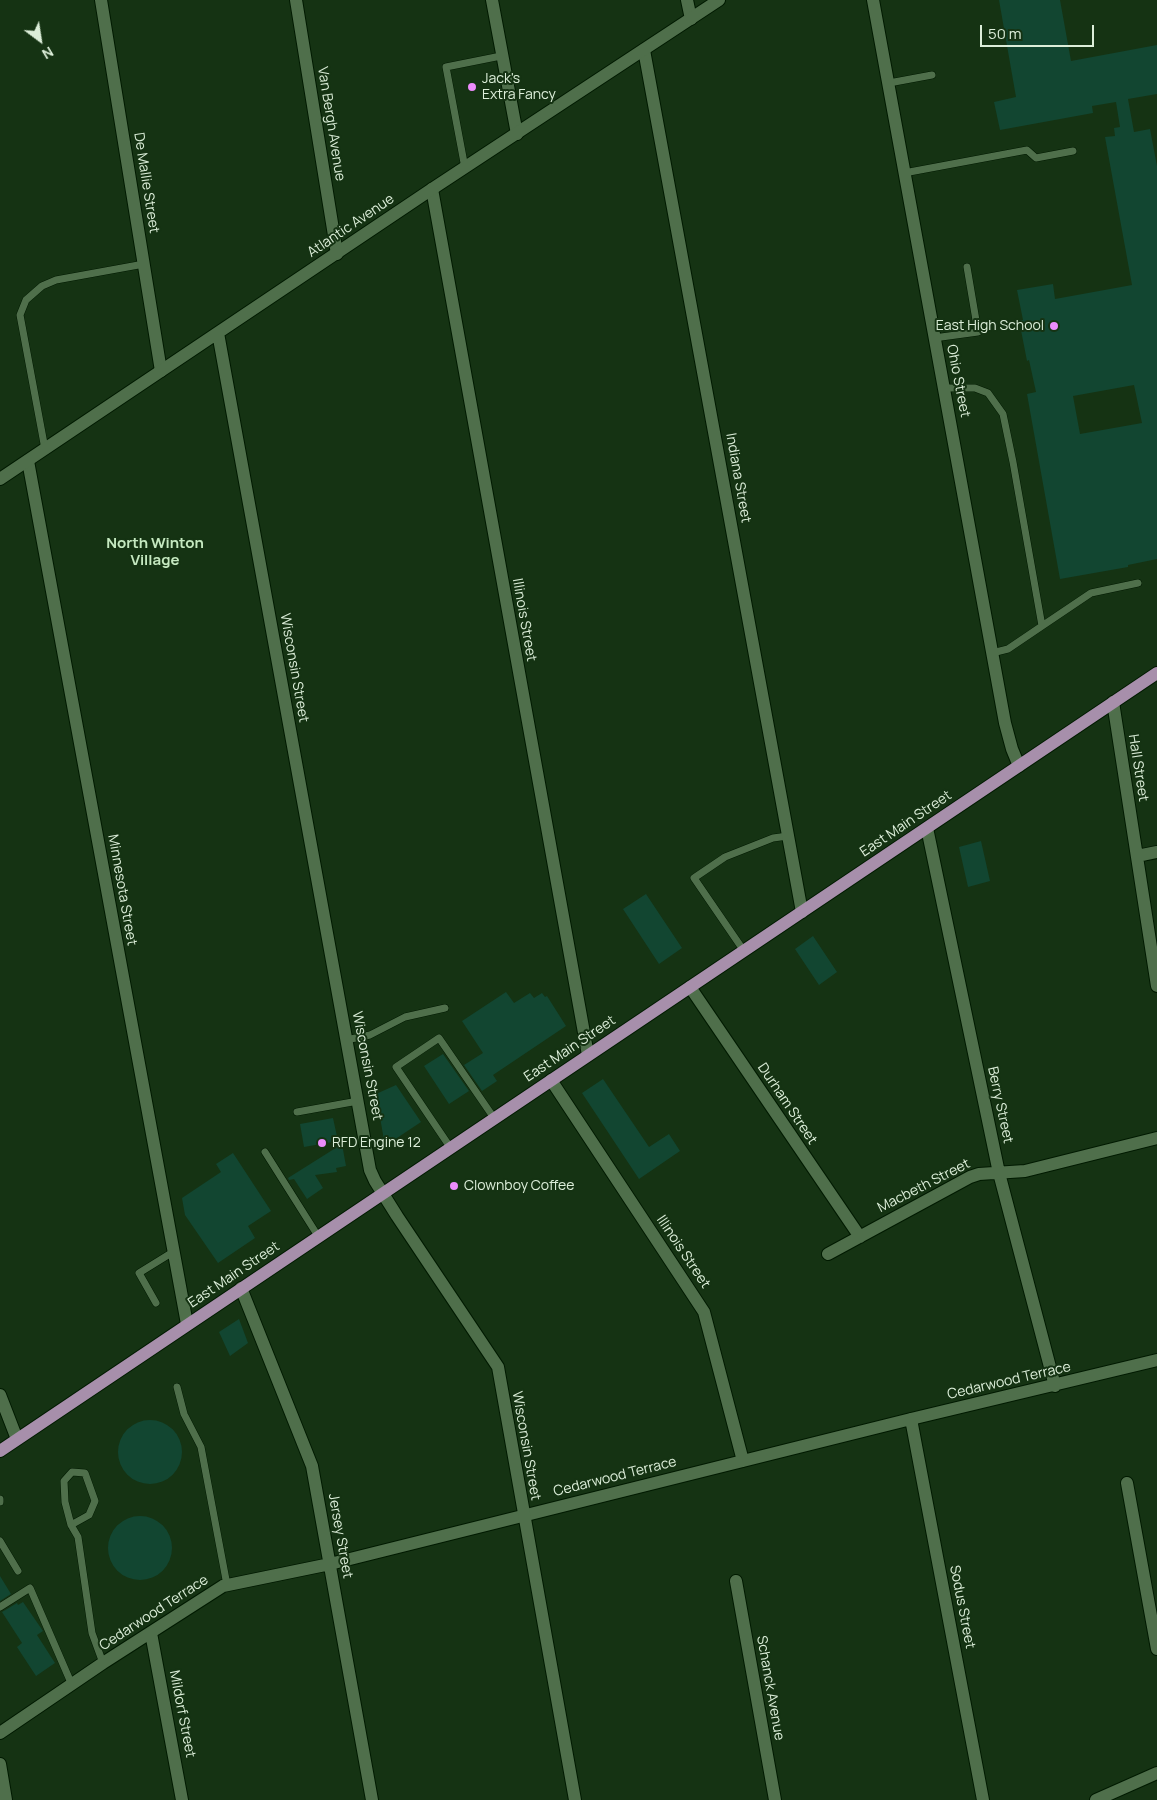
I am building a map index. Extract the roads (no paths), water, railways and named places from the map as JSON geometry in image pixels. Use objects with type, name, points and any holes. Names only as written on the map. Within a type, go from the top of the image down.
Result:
[{"type":"main road","name":"East Main Street","points":[[0,1451],[1157,673]]},
{"type":"street","name":"De Mallie Street","points":[[101,0],[161,371]]},
{"type":"street","name":"Van Bergh Avenue","points":[[296,0],[337,254]]},
{"type":"street","points":[[492,0],[516,134]]},
{"type":"street","points":[[688,0],[691,19]]},
{"type":"street","name":"Atlantic Avenue","points":[[0,479],[432,189],[719,0]]},
{"type":"street","name":"Ohio Street","points":[[873,0],[1008,736],[1020,766]]},
{"type":"street","name":"Indiana Street","points":[[644,50],[802,912]]},
{"type":"street","name":"Illinois Street","points":[[432,189],[588,1055]]},
{"type":"street","name":"Wisconsin Street","points":[[218,333],[370,1170],[382,1193],[498,1367],[575,1800]]},
{"type":"street","name":"Minnesota Street","points":[[28,461],[187,1324]]},
{"type":"street","name":"Hall Street","points":[[1113,702],[1157,986]]},
{"type":"street","name":"Berry Street","points":[[927,828],[999,1173],[1055,1386]]},
{"type":"street","points":[[1137,856],[1157,852]]},
{"type":"street","name":"Durham Street","points":[[690,987],[860,1237]]},
{"type":"street","name":"Illinois Street","points":[[551,1080],[704,1312],[743,1461]]},
{"type":"street","name":"Macbeth Street","points":[[828,1254],[970,1177],[979,1174],[1025,1171],[1157,1138]]},
{"type":"street","name":"Jersey Street","points":[[241,1288],[312,1466],[372,1800]]},
{"type":"street","name":"Cedarwood Terrace","points":[[0,1733],[151,1632],[226,1585],[330,1564],[1157,1360]]},
{"type":"street","points":[[0,1395],[17,1439]]},
{"type":"street","name":"Sodus Street","points":[[912,1419],[983,1800]]},
{"type":"street","points":[[1128,1484],[1157,1649]]},
{"type":"street","name":"Schanck Avenue","points":[[736,1581],[775,1800]]},
{"type":"street","name":"Mildorf Street","points":[[151,1632],[182,1800]]},
{"type":"street","points":[[0,1764],[6,1800]]},
{"type":"street","points":[[1096,1800],[1157,1773]]},
{"type":"lane","points":[[465,168],[446,67],[501,56]]},
{"type":"lane","points":[[889,83],[932,75]]},
{"type":"lane","points":[[904,173],[1027,150],[1036,158],[1073,151]]},
{"type":"lane","points":[[45,449],[20,315],[26,300],[42,286],[56,280],[144,264]]},
{"type":"lane","points":[[934,338],[978,332],[967,267]]},
{"type":"lane","points":[[944,388],[975,388],[988,392],[1003,414],[1042,626]]},
{"type":"lane","points":[[992,652],[1008,649],[1091,593],[1138,583]]},
{"type":"lane","points":[[744,951],[694,878],[725,857],[773,838],[788,836]]},
{"type":"lane","points":[[346,1040],[370,1036],[405,1017],[445,1008]]},
{"type":"lane","points":[[450,1147],[396,1067],[439,1038],[494,1118]]},
{"type":"lane","points":[[297,1112],[358,1100]]},
{"type":"lane","points":[[265,1152],[318,1236]]},
{"type":"lane","points":[[156,1303],[138,1273],[173,1252]]},
{"type":"lane","points":[[177,1387],[184,1414],[201,1447],[226,1585]]},
{"type":"lane","points":[[71,1525],[90,1515],[95,1501],[85,1473],[72,1472],[64,1482],[65,1502],[71,1525],[78,1537],[92,1634],[103,1664]]},
{"type":"lane","points":[[0,1541],[18,1571]]},
{"type":"lane","points":[[0,1607],[30,1588],[72,1684]]},
{"type":"place","name":"Jack's Extra Fancy","points":[[472,87]]},
{"type":"place","name":"East High School","points":[[1054,326]]},
{"type":"place","name":"RFD Engine 12","points":[[322,1143]]},
{"type":"place","name":"Clownboy Coffee","points":[[454,1186]]},
{"type":"district","name":"North Winton Village","points":[[155,552]]}]
